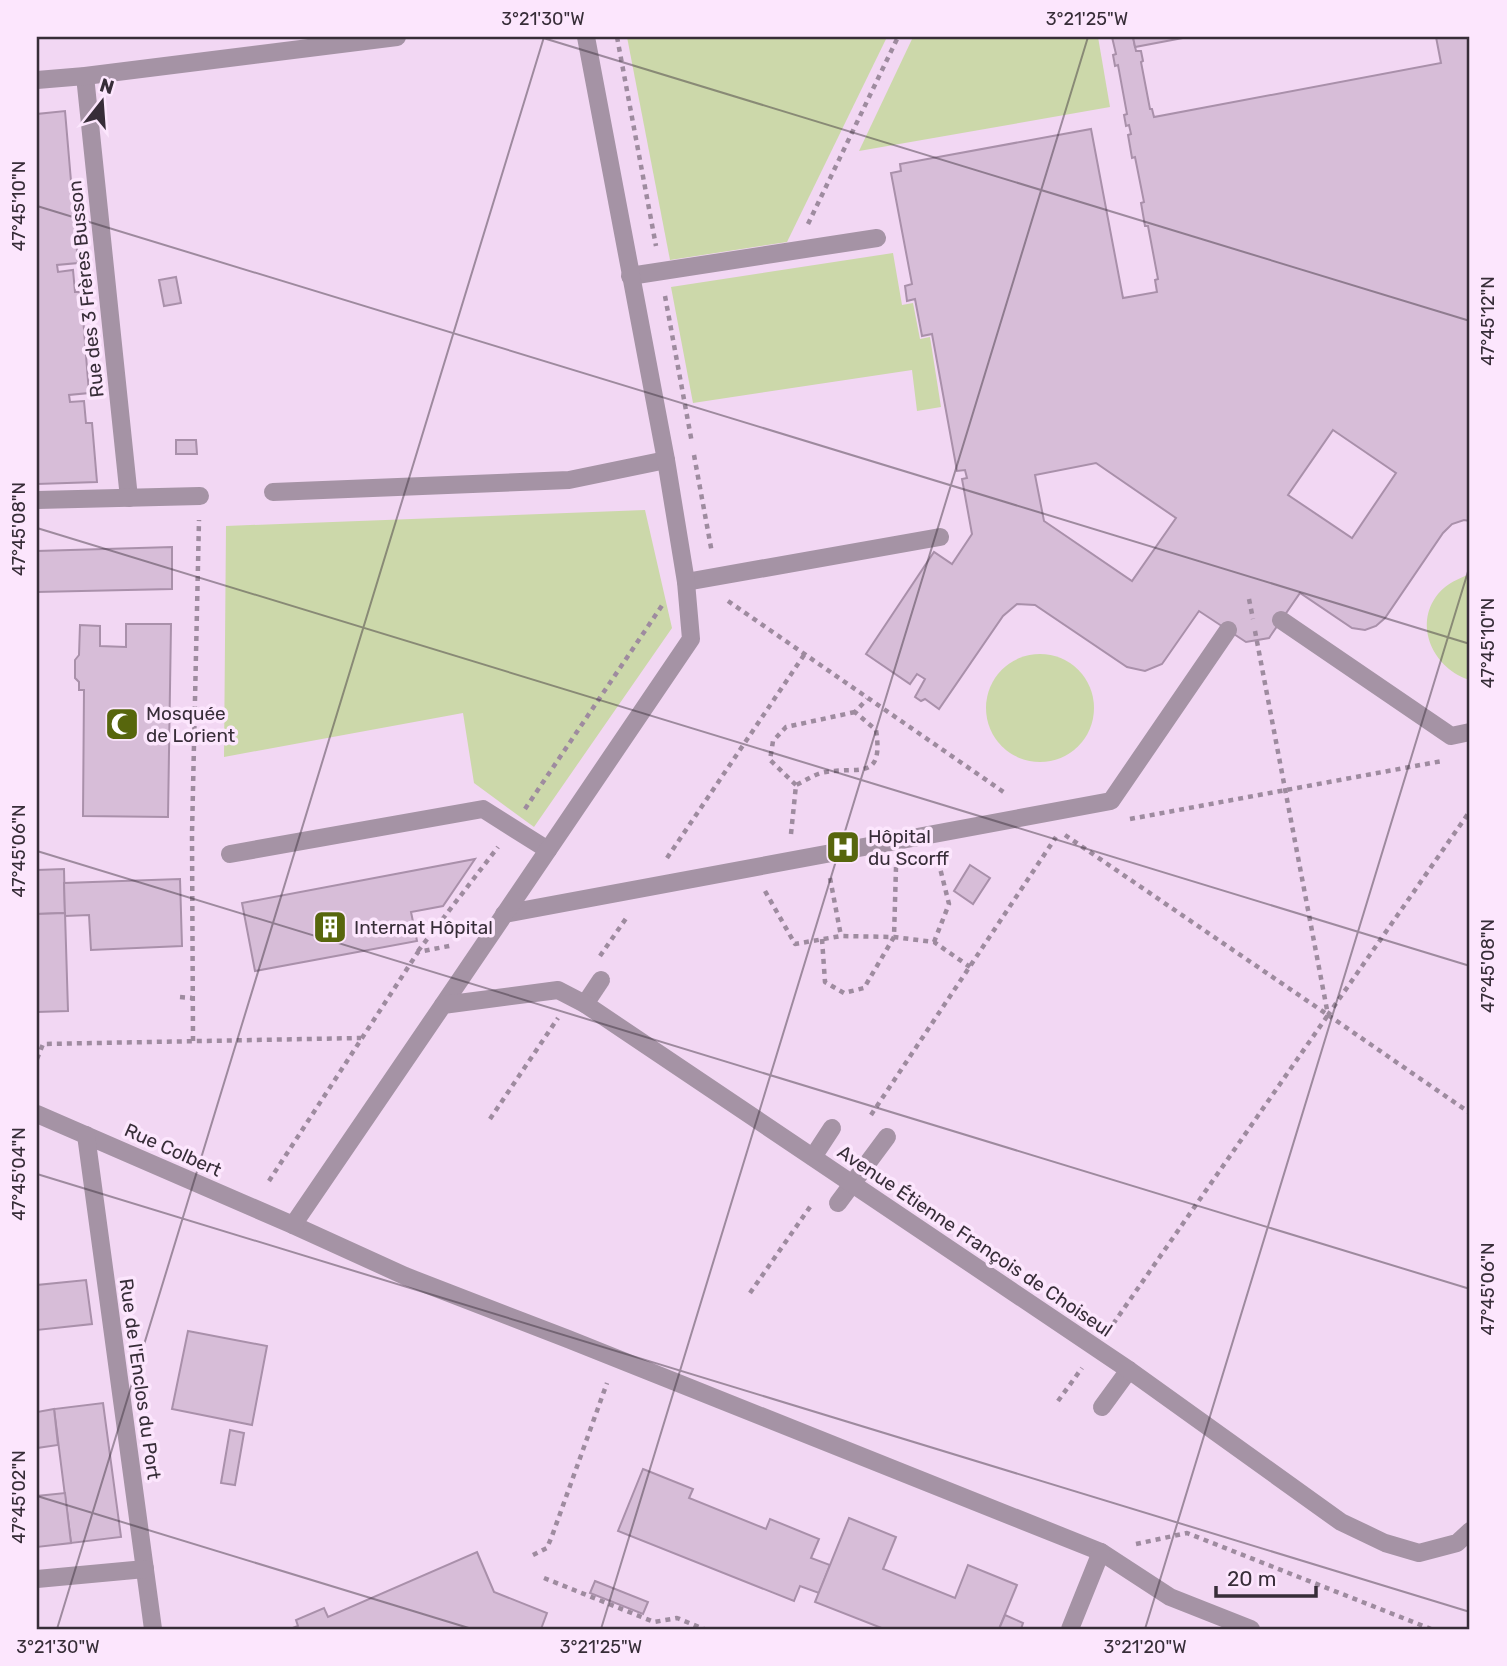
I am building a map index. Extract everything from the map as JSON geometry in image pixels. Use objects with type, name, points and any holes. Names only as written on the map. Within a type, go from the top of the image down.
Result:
[{"type":"street","points":[[37,80],[397,37]]},
{"type":"street","points":[[293,1225],[691,639],[687,590],[666,460],[586,37]]},
{"type":"street","name":"Rue des 3 Frères Busson","points":[[85,76],[128,498]]},
{"type":"street","points":[[630,276],[877,238]]},
{"type":"street","points":[[273,492],[569,480],[666,460]]},
{"type":"street","points":[[37,500],[200,496]]},
{"type":"street","points":[[687,590],[717,576],[940,537]]},
{"type":"street","points":[[1281,620],[1451,736],[1470,732]]},
{"type":"street","points":[[505,914],[1111,801],[1228,630]]},
{"type":"street","points":[[230,853],[483,809],[548,850]]},
{"type":"street","points":[[585,1004],[601,980]]},
{"type":"street","name":"Avenue Étienne François de Choiseul","points":[[443,1004],[558,990],[585,1004],[1129,1370],[1352,1528],[1385,1543],[1419,1553],[1457,1543],[1470,1531]]},
{"type":"street","name":"Rue Colbert","points":[[37,1114],[405,1276],[1101,1552],[1170,1597],[1251,1629]]},
{"type":"street","points":[[813,1157],[832,1128]]},
{"type":"street","name":"Rue de l'Enclos du Port","points":[[86,1135],[153,1629]]},
{"type":"street","points":[[838,1203],[887,1137]]},
{"type":"street","points":[[1102,1407],[1129,1370]]},
{"type":"street","points":[[1070,1629],[1101,1552]]},
{"type":"street","points":[[37,1579],[145,1569]]},
{"type":"path","points":[[617,37],[720,595],[1024,806],[1026,816]]},
{"type":"path","points":[[796,251],[898,37]]},
{"type":"path","points":[[193,1041],[192,834],[200,496]]},
{"type":"path","points":[[268,1181],[418,952],[513,828],[663,603],[687,590]]},
{"type":"path","points":[[1249,599],[1328,1015]]},
{"type":"path","points":[[796,785],[770,760],[773,741],[786,727],[855,712],[867,699]]},
{"type":"path","points":[[796,785],[825,772],[861,771],[872,765],[877,753],[876,730],[855,712]]},
{"type":"path","points":[[1121,821],[1454,758]]},
{"type":"path","points":[[788,861],[796,785]]},
{"type":"path","points":[[1058,1402],[1470,811]]},
{"type":"path","points":[[1049,834],[1072,830]]},
{"type":"path","points":[[1060,832],[1470,1113]]},
{"type":"path","points":[[864,1126],[1060,832]]},
{"type":"path","points":[[923,858],[950,853]]},
{"type":"path","points":[[934,942],[949,904],[937,855]]},
{"type":"path","points":[[822,939],[825,982],[844,993],[864,988],[894,937],[896,863]]},
{"type":"path","points":[[841,936],[829,876],[843,873]]},
{"type":"path","points":[[777,886],[764,888],[795,944],[841,936],[894,937],[934,942],[970,967]]},
{"type":"path","points":[[616,916],[629,914]]},
{"type":"path","points":[[418,952],[488,938]]},
{"type":"path","points":[[180,997],[192,998]]},
{"type":"path","points":[[37,1059],[43,1044],[362,1038]]},
{"type":"path","points":[[750,1293],[834,1171]]},
{"type":"path","points":[[533,1555],[547,1548],[616,1359]]},
{"type":"path","points":[[1101,1552],[1187,1533],[1430,1629]]},
{"type":"path","points":[[544,1578],[654,1622],[677,1618],[704,1629]]},
{"type":"green space","points":[[627,37],[887,37],[787,242],[670,260]]},
{"type":"green space","points":[[913,37],[1098,37],[1110,107],[859,151]]},
{"type":"green space","points":[[893,253],[902,305],[913,303],[920,339],[930,337],[941,407],[917,411],[912,370],[693,403],[671,287]]},
{"type":"green space","points":[[645,510],[672,628],[534,827],[474,783],[463,713],[224,757],[226,526]]},
{"type":"green space","points":[[1470,574],[1470,680],[1458,675],[1438,657],[1427,633],[1427,620],[1430,606],[1441,590]]},
{"type":"green space","points":[[1040,654],[1061,658],[1078,670],[1090,687],[1094,708],[1090,729],[1078,746],[1061,758],[1040,762],[1019,758],[1002,746],[990,729],[986,708],[990,687],[1002,670],[1019,658]]},
{"type":"building","points":[[1112,37],[1133,37],[1136,51],[1141,51],[1150,109],[1154,117],[1441,63],[1436,37],[1470,37],[1470,521],[1452,524],[1443,533],[1385,618],[1376,626],[1365,630],[1352,628],[1300,593],[1269,638],[1246,642],[1199,611],[1162,664],[1145,671],[1127,667],[1035,605],[1017,604],[1003,616],[939,709],[925,699],[921,701],[915,697],[925,679],[917,674],[910,684],[866,654],[934,552],[952,564],[972,534],[962,479],[967,478],[965,470],[957,471],[932,334],[922,336],[915,299],[907,301],[905,286],[912,284],[891,173],[901,171],[900,164],[1091,129],[1123,298],[1157,292],[1155,280],[1158,279],[1148,226],[1145,226],[1141,203],[1144,202],[1135,157],[1132,158],[1128,135],[1131,134],[1129,125],[1126,126],[1124,115],[1127,114],[1118,65],[1115,66],[1113,55],[1116,54]],"holes":[[[1333,430],[1396,473],[1352,538],[1288,495]],[[1096,463],[1176,518],[1132,581],[1044,521],[1035,475]]]},
{"type":"building","points":[[1133,37],[1188,37],[1135,47]]},
{"type":"building","points":[[65,111],[78,263],[57,265],[58,272],[73,270],[75,292],[81,292],[89,393],[69,395],[70,402],[84,401],[86,423],[92,423],[97,482],[37,484],[37,114]]},
{"type":"building","points":[[176,277],[181,303],[164,306],[159,280]]},
{"type":"building","points":[[176,440],[196,440],[197,454],[176,454]]},
{"type":"building","points":[[172,547],[172,589],[37,592],[37,551]]},
{"type":"building","points":[[126,624],[171,624],[168,817],[83,816],[84,690],[79,690],[79,682],[75,678],[80,625],[100,626],[100,646],[126,647]]},
{"type":"building","name":"Internat Hôpital","points":[[475,859],[443,906],[411,912],[417,941],[255,971],[242,903]]},
{"type":"building","points":[[970,865],[990,878],[973,904],[954,891]]},
{"type":"building","points":[[64,869],[65,913],[37,914],[37,870]]},
{"type":"building","points":[[180,879],[182,946],[91,950],[89,915],[65,916],[64,883]]},
{"type":"building","points":[[65,913],[68,1011],[37,1012],[37,914]]},
{"type":"building","points":[[86,1280],[92,1324],[37,1330],[37,1285]]},
{"type":"building","points":[[188,1331],[267,1346],[252,1425],[172,1409]]},
{"type":"building","points":[[103,1403],[121,1537],[71,1543],[54,1409]]},
{"type":"building","points":[[54,1409],[58,1445],[37,1448],[37,1412]]},
{"type":"building","points":[[230,1430],[244,1433],[235,1485],[221,1483]]},
{"type":"building","points":[[643,1469],[693,1489],[689,1498],[766,1529],[770,1519],[819,1539],[811,1558],[830,1565],[819,1593],[800,1586],[794,1601],[618,1531]]},
{"type":"building","points":[[65,1493],[71,1543],[37,1547],[37,1496]]},
{"type":"building","points":[[849,1518],[896,1537],[883,1569],[955,1598],[968,1565],[1017,1585],[999,1629],[884,1629],[815,1602]]},
{"type":"building","points":[[477,1552],[494,1592],[547,1613],[541,1629],[290,1629],[298,1626],[296,1620],[324,1608],[328,1617]]},
{"type":"building","points":[[595,1581],[648,1602],[643,1614],[590,1593]]},
{"type":"building","points":[[1005,1615],[1023,1623],[1021,1629],[999,1629]]},
{"type":"place","name":"Mosquée de Lorient","points":[[122,724]]},
{"type":"place","name":"Hôpital du Scorff","points":[[843,847]]},
{"type":"place","name":"Internat Hôpital","points":[[330,927]]}]
